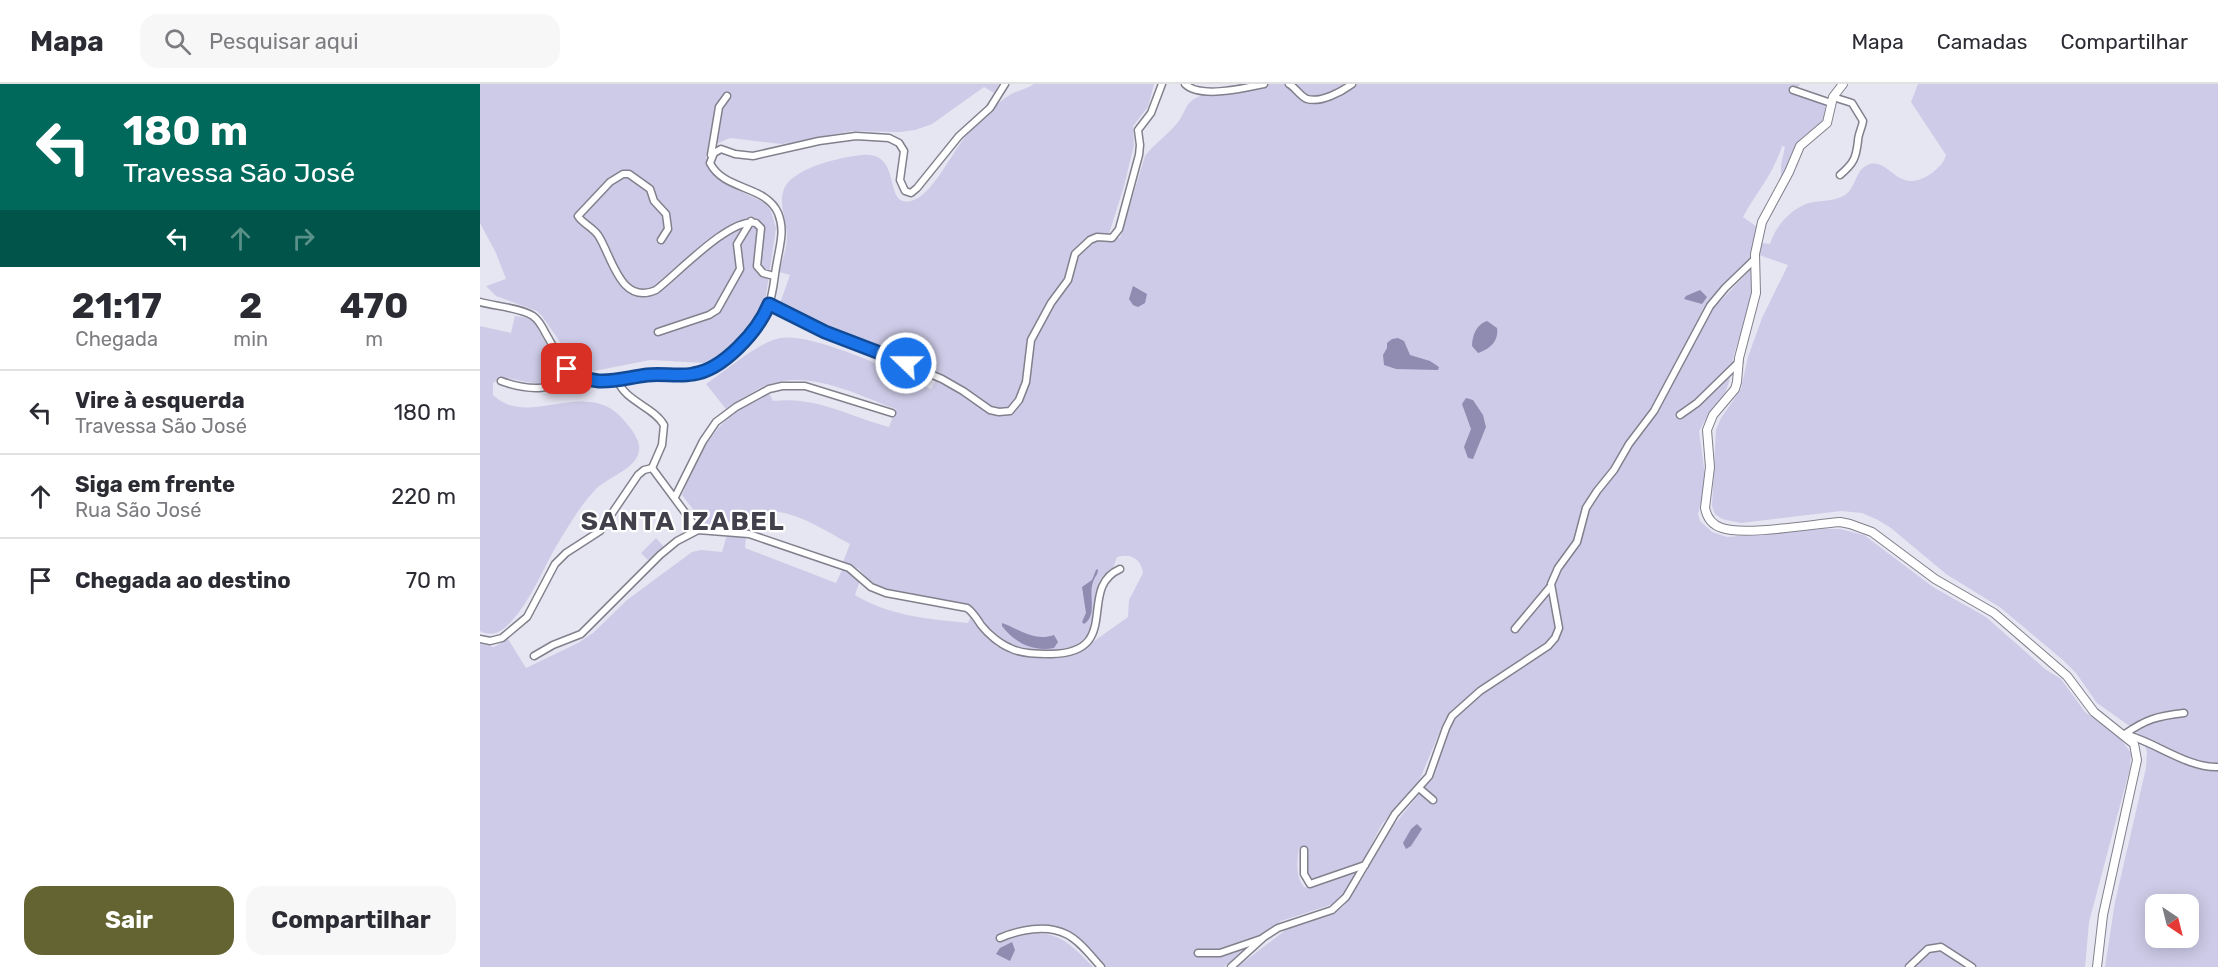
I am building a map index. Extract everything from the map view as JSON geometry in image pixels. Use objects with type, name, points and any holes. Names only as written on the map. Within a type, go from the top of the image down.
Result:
[{"type":"street","points":[[711,156],[719,149],[753,156],[847,137],[863,135],[889,138],[899,143],[904,151],[900,180],[904,189],[911,193],[959,136],[990,108],[1005,84]]},
{"type":"street","points":[[769,304],[802,322],[906,363],[955,386],[990,410],[1010,411],[1022,393],[1026,382],[1030,340],[1051,303],[1068,280],[1075,254],[1089,240],[1097,237],[1112,238],[1119,230],[1138,162],[1140,145],[1137,131],[1151,113],[1162,84]]},
{"type":"street","points":[[1185,84],[1190,88],[1211,91],[1235,90],[1264,84]]},
{"type":"street","points":[[1289,84],[1304,97],[1311,99],[1332,95],[1352,84]]},
{"type":"street","points":[[1843,84],[1832,100],[1829,120],[1823,128],[1800,146],[1763,220],[1755,257],[1755,301],[1739,362],[1735,389],[1713,415],[1707,430],[1710,467],[1705,508],[1709,520],[1727,530],[1767,529],[1840,522],[1872,532],[1935,579],[1983,606],[2004,621],[2067,676],[2094,712],[2125,734],[2134,744],[2137,760],[2103,915],[2097,967]]},
{"type":"street","points":[[1793,90],[1852,103],[1863,121],[1856,156],[1850,166],[1840,175]]},
{"type":"street","points":[[566,367],[580,375],[606,383],[654,374],[687,375],[707,370],[723,360],[750,335],[769,304],[782,239],[782,226],[773,205],[764,197],[739,187],[723,177],[711,164],[719,107],[727,96]]},
{"type":"street","points":[[661,240],[669,228],[666,214],[653,199],[648,187],[629,174],[623,174],[610,182],[578,216],[597,235],[620,281],[634,291],[645,293],[653,291],[723,234],[751,221],[756,222],[761,228],[756,267],[763,273],[774,276]]},
{"type":"street","points":[[658,332],[709,315],[717,310],[739,273],[741,264],[738,243],[751,221]]},
{"type":"street","points":[[1515,629],[1551,585],[1558,568],[1577,542],[1582,518],[1590,501],[1654,411],[1710,306],[1755,257]]},
{"type":"street","points":[[480,302],[532,316],[539,323],[566,367],[569,377],[559,386]]},
{"type":"street","points":[[1680,415],[1697,403],[1739,362]]},
{"type":"street","points":[[501,381],[524,387],[544,388],[559,386],[580,375]]},
{"type":"street","points":[[480,639],[490,641],[502,638],[527,617],[555,564],[570,550],[600,531],[634,479],[642,471],[652,468],[662,445],[664,425],[622,389],[618,381]]},
{"type":"street","points":[[675,497],[703,441],[716,422],[736,407],[770,389],[790,385],[805,386],[892,413]]},
{"type":"street","points":[[652,468],[698,530]]},
{"type":"street","points":[[534,656],[553,645],[581,634],[660,555],[677,541],[698,530],[749,534],[849,568],[871,587],[880,591],[967,608],[985,630],[1009,648],[1037,653],[1069,652],[1079,648],[1090,639],[1096,627],[1103,584],[1110,574],[1120,569]]},
{"type":"street","points":[[1198,953],[1220,953],[1237,948],[1264,937],[1287,923],[1332,910],[1346,897],[1389,821],[1429,776],[1446,728],[1460,707],[1503,675],[1548,646],[1555,638],[1559,623],[1551,585]]},
{"type":"street","points":[[2125,734],[2140,723],[2156,716],[2184,713]]},
{"type":"street","points":[[2125,734],[2140,738],[2183,758],[2218,767]]},
{"type":"street","points":[[1419,788],[1433,800]]},
{"type":"street","points":[[1304,850],[1304,874],[1310,884],[1365,865]]},
{"type":"street","points":[[1000,938],[1023,930],[1063,933],[1073,938],[1101,967]]},
{"type":"street","points":[[1231,967],[1264,937]]},
{"type":"street","points":[[1915,962],[1928,949],[1941,946],[1972,967]]},
{"type":"shaded area","points":[[480,84],[999,84],[994,93],[984,87],[932,124],[915,130],[852,131],[782,144],[730,138],[711,146],[706,156],[709,168],[736,189],[765,203],[771,211],[776,228],[765,302],[744,333],[718,356],[704,363],[650,360],[589,372],[579,369],[537,311],[496,296],[486,286],[506,279],[496,253],[480,223]]},
{"type":"shaded area","points":[[1034,84],[1154,84],[1148,107],[1133,126],[1134,145],[1109,234],[1120,238],[1145,156],[1174,127],[1191,101],[1239,84],[1800,84],[1794,93],[1825,104],[1825,113],[1821,123],[1797,145],[1781,180],[1781,165],[1785,147],[1782,146],[1770,174],[1743,217],[1757,227],[1751,260],[1724,285],[1703,311],[1650,411],[1585,503],[1572,545],[1552,573],[1547,586],[1512,628],[1515,631],[1548,592],[1557,626],[1554,636],[1546,645],[1487,682],[1445,719],[1419,781],[1382,824],[1362,863],[1312,880],[1307,870],[1306,849],[1299,848],[1298,873],[1304,887],[1311,888],[1357,871],[1344,894],[1333,904],[1281,921],[1224,967],[1105,967],[1088,947],[1068,931],[1050,925],[1031,925],[995,936],[999,942],[1029,934],[1052,935],[1071,946],[1093,967],[480,967],[480,644],[494,647],[508,639],[526,668],[578,643],[593,633],[627,600],[692,552],[701,550],[722,552],[727,535],[746,537],[745,548],[836,583],[843,568],[860,580],[855,595],[882,608],[939,620],[968,623],[970,618],[996,646],[1010,653],[1045,659],[1076,654],[1128,617],[1129,600],[1143,573],[1137,560],[1130,556],[1117,557],[1113,568],[1101,578],[1091,632],[1076,646],[1052,652],[1033,651],[1008,643],[988,627],[968,605],[881,588],[859,569],[843,562],[850,544],[808,521],[773,511],[706,526],[682,495],[705,447],[724,422],[737,411],[769,393],[773,401],[804,401],[818,404],[889,427],[896,409],[847,390],[813,381],[779,382],[762,387],[726,409],[706,384],[762,345],[780,338],[813,341],[856,355],[931,389],[938,376],[869,342],[779,306],[790,275],[779,272],[787,241],[782,197],[787,184],[805,170],[829,161],[862,155],[875,156],[883,161],[888,170],[897,196],[902,201],[911,201],[919,197],[934,182],[960,143],[990,111],[1008,96]]},
{"type":"shaded area","points":[[1918,84],[2218,84],[2218,967],[2105,967],[2115,902],[2146,768],[2147,752],[2143,739],[2131,727],[2097,703],[2076,673],[2064,661],[2001,608],[1946,574],[1891,528],[1876,519],[1862,513],[1841,511],[1741,523],[1722,519],[1715,514],[1712,506],[1716,430],[1721,418],[1741,389],[1748,357],[1762,318],[1788,265],[1759,255],[1761,243],[1770,244],[1784,219],[1802,206],[1845,195],[1865,166],[1877,164],[1896,176],[1911,181],[1932,173],[1946,155],[1911,102]]},
{"type":"shaded area","points":[[1752,268],[1751,302],[1734,354],[1729,382],[1725,393],[1699,431],[1705,475],[1705,488],[1698,514],[1700,521],[1712,532],[1727,537],[1824,529],[1840,529],[1864,535],[1933,587],[1986,617],[2045,669],[2061,679],[2085,712],[2120,738],[2131,753],[2130,768],[2089,922],[2085,967],[1237,967],[1287,929],[1333,914],[1343,907],[1363,878],[1389,831],[1429,782],[1450,728],[1457,717],[1497,683],[1555,642],[1562,624],[1553,585],[1559,570],[1573,553],[1591,502],[1661,406],[1710,312]]},
{"type":"shaded area","points":[[1133,286],[1147,294],[1145,303],[1138,307],[1133,305],[1129,299]]},
{"type":"shaded area","points":[[1700,290],[1707,297],[1702,304],[1684,299],[1686,296]]},
{"type":"shaded area","points":[[515,316],[528,318],[534,322],[550,351],[551,358],[543,385],[501,377],[493,383],[493,395],[507,404],[522,407],[573,402],[590,402],[606,406],[630,427],[639,448],[633,463],[595,490],[573,519],[515,618],[498,632],[489,634],[480,631],[480,326],[511,333]]},
{"type":"shaded area","points":[[1487,321],[1497,328],[1497,337],[1490,347],[1478,353],[1472,346],[1473,338],[1478,327]]},
{"type":"shaded area","points":[[1398,338],[1404,341],[1410,355],[1430,361],[1439,367],[1438,370],[1396,369],[1384,365],[1383,355],[1387,343]]},
{"type":"shaded area","points":[[1466,398],[1473,400],[1483,415],[1486,427],[1473,459],[1468,458],[1464,447],[1471,429],[1462,404]]},
{"type":"shaded area","points":[[656,538],[665,548],[650,562],[641,553]]},
{"type":"shaded area","points":[[1098,569],[1092,587],[1091,616],[1084,624],[1082,622],[1086,613],[1082,587],[1092,580]]},
{"type":"shaded area","points":[[1002,623],[1033,636],[1054,635],[1058,642],[1054,648],[1046,649],[1025,645],[1013,637],[1002,626]]},
{"type":"shaded area","points":[[1417,824],[1422,829],[1411,846],[1406,849],[1403,843],[1411,829]]},
{"type":"shaded area","points":[[1012,942],[1015,950],[1010,961],[996,954],[1000,948]]},
{"type":"district","name":"SANTA IZABEL","points":[[683,521]]},
{"type":"route","points":[[567,369],[575,374],[606,383],[654,374],[700,373],[718,364],[750,335],[769,304],[825,332],[906,363]]}]
